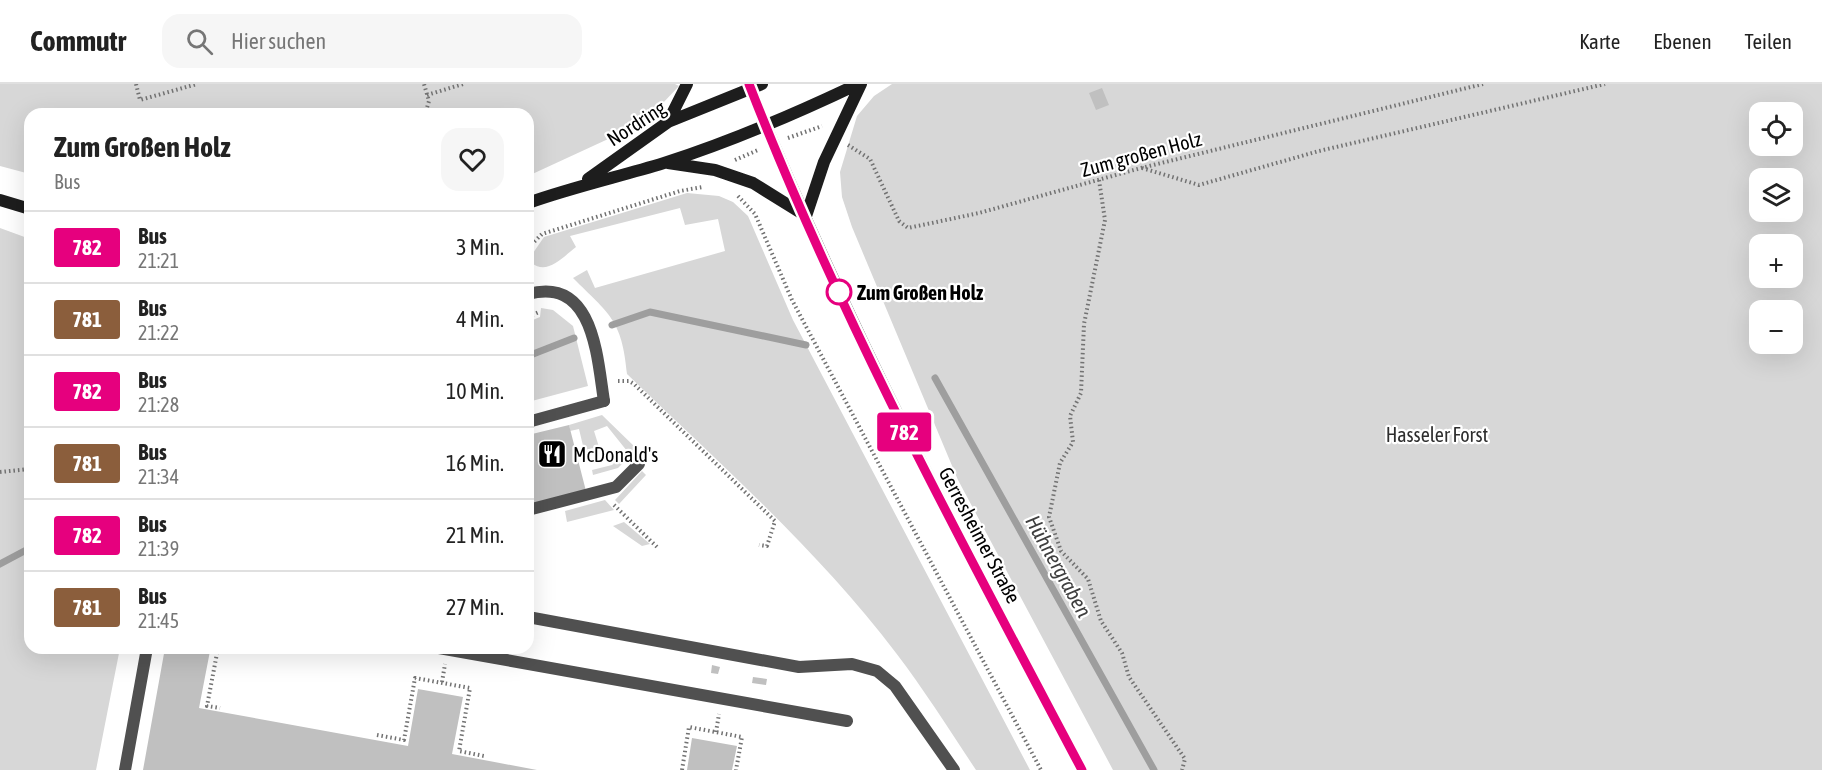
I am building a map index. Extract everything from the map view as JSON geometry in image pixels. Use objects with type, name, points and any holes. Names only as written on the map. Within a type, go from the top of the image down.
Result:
[{"type":"main road","points":[[668,122],[687,84]]},
{"type":"main road","points":[[664,163],[728,173],[753,183],[806,216],[824,162],[860,84]]},
{"type":"main road","name":"Nordring","points":[[534,201],[581,184],[664,163],[765,126],[860,84]]},
{"type":"main road","name":"Nordring","points":[[581,184],[668,122],[754,86]]},
{"type":"main road","name":"Gerresheimer Straße","points":[[754,86],[765,126],[899,422],[1082,770]]},
{"type":"main road","points":[[0,200],[24,207]]},
{"type":"street","points":[[534,294],[552,292],[573,300],[582,312],[594,335],[604,401],[534,420]]},
{"type":"street","points":[[534,509],[607,491],[616,487],[639,464]]},
{"type":"street","points":[[534,618],[799,667],[852,664],[877,671],[895,686],[954,770]]},
{"type":"street","points":[[125,770],[146,654]]},
{"type":"street","points":[[472,654],[847,722]]},
{"type":"path","points":[[136,84],[140,100],[196,84]]},
{"type":"path","points":[[424,84],[429,101],[427,108]]},
{"type":"path","points":[[427,95],[463,84]]},
{"type":"path","name":"Zum großen Holz","points":[[849,145],[870,159],[899,221],[908,228],[979,213],[1141,168],[1483,84]]},
{"type":"path","points":[[1141,168],[1199,184],[1319,151],[1605,84]]},
{"type":"path","points":[[1099,180],[1105,220],[1084,324],[1081,393],[1070,416],[1073,442],[1060,463],[1049,517],[1061,551],[1088,579],[1101,621],[1122,653],[1129,677],[1185,759],[1182,770]]},
{"type":"path","points":[[534,242],[542,234],[680,190],[711,188]]},
{"type":"path","points":[[731,192],[755,214],[792,300],[1041,770]]},
{"type":"path","points":[[534,314],[539,312]]},
{"type":"path","points":[[618,381],[629,381],[634,384],[775,521],[767,546],[759,545]]},
{"type":"path","points":[[0,472],[24,470]]},
{"type":"path","points":[[607,491],[615,509],[657,547]]},
{"type":"path","points":[[217,654],[207,706],[220,708]]},
{"type":"path","points":[[377,735],[404,740],[415,678],[470,687],[459,751],[484,756]]},
{"type":"path","points":[[682,770],[689,727],[742,737],[736,770]]},
{"type":"green space","points":[[0,84],[675,84],[679,86],[645,122],[534,173],[534,108],[24,108],[24,172],[0,166]]},
{"type":"green space","name":"Hasseler Forst","points":[[892,84],[1822,84],[1822,770],[1113,770],[958,480],[852,227],[842,197],[840,172],[857,116],[874,96]]},
{"type":"green space","points":[[687,193],[719,196],[733,202],[748,216],[793,320],[1030,770],[976,770],[907,667],[834,578],[767,508],[627,374],[622,341],[612,319],[573,278],[587,270],[595,288],[725,251],[718,219],[685,225],[680,208],[570,236],[576,247],[555,263],[544,267],[534,264],[534,252],[544,237]]},
{"type":"green space","points":[[0,228],[24,237],[24,654],[119,654],[96,770],[0,770]]},
{"type":"green space","points":[[541,308],[553,310],[573,326],[588,386],[534,400],[534,320],[540,317]]},
{"type":"green space","points":[[602,415],[637,449],[618,468],[593,475],[592,470],[612,465],[627,451],[607,426],[594,431],[599,447],[584,450],[579,429],[570,431],[569,425]]},
{"type":"green space","points":[[642,471],[646,475],[619,504],[615,500]]},
{"type":"green space","points":[[605,500],[614,510],[567,522],[565,511]]},
{"type":"green space","points":[[624,522],[650,544],[642,546],[613,526]]},
{"type":"building","points":[[1102,88],[1109,105],[1096,110],[1089,93]]},
{"type":"building","name":"McDonald's","points":[[569,425],[586,491],[534,504],[534,434]]},
{"type":"building","points":[[164,654],[209,654],[199,708],[408,746],[418,689],[463,697],[452,754],[537,770],[143,770]]},
{"type":"building","points":[[712,665],[720,667],[718,674],[711,673]]},
{"type":"building","points":[[753,677],[767,679],[766,685],[752,683]]},
{"type":"building","points":[[692,738],[737,746],[732,770],[687,770]]},
{"type":"waterway","name":"Hühnergraben","points":[[612,325],[650,312],[806,345]]},
{"type":"waterway","name":"Hühnergraben","points":[[534,354],[574,338]]},
{"type":"waterway","name":"Hühnergraben","points":[[935,378],[1154,770]]},
{"type":"waterway","name":"Hühnergraben","points":[[0,564],[24,551]]},
{"type":"bus line","name":"782","points":[[749,84],[842,300],[899,422],[1082,770]]},
{"type":"place","name":"Zum Großen Holz","points":[[839,292]]},
{"type":"place","name":"McDonald's","points":[[552,454]]}]
